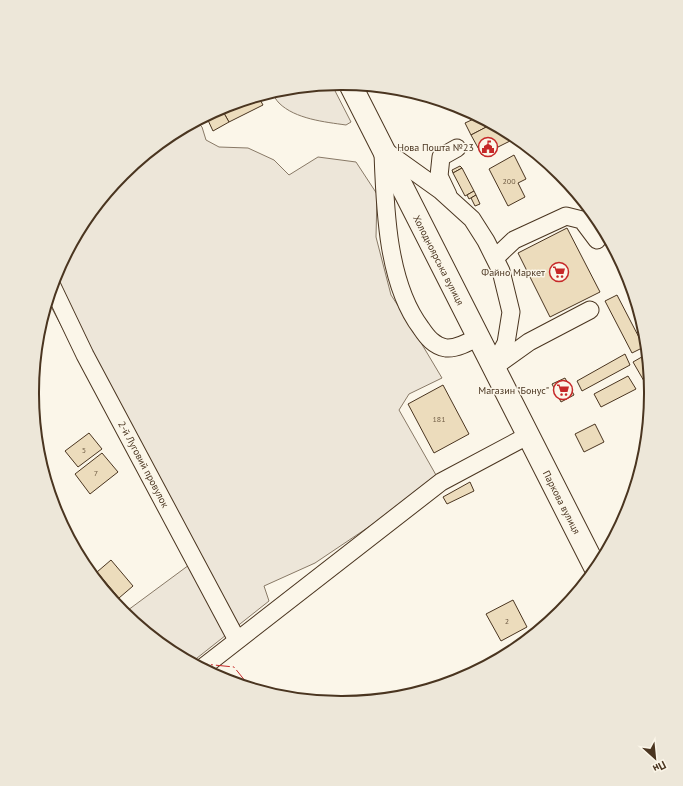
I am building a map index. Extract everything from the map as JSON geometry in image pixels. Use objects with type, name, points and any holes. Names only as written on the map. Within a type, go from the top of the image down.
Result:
[{"type":"main road","name":"Холодноярська вулиця","points":[[353,91],[529,435]]},
{"type":"main road","name":"Паркова вулиця","points":[[529,435],[592,562]]},
{"type":"street","points":[[382,148],[440,190],[472,219],[495,258],[501,271],[511,312],[506,343],[493,367]]},
{"type":"street","points":[[382,148],[385,206],[396,272],[409,309],[430,341],[446,348],[462,345],[478,337]]},
{"type":"street","points":[[449,199],[439,176],[441,157],[457,148]]},
{"type":"street","points":[[495,258],[514,240],[566,216],[582,220],[597,240]]},
{"type":"street","name":"2-й Луговий провулок","points":[[54,299],[237,640]]},
{"type":"street","points":[[493,367],[528,342],[590,310]]},
{"type":"street","points":[[207,664],[441,482],[529,435]]},
{"type":"shaded area","points":[[335,90],[351,122],[346,125],[311,119],[293,113],[275,98],[282,96],[302,93]]},
{"type":"shaded area","points":[[201,126],[206,140],[219,147],[248,148],[274,160],[289,175],[318,157],[356,162],[377,194],[376,237],[391,295],[442,378],[409,394],[399,410],[436,475],[385,516],[315,563],[264,586],[269,601],[197,658],[173,645],[130,609],[189,565],[51,307],[70,259],[90,225],[114,194],[157,153],[173,141]]},
{"type":"building","points":[[261,102],[263,105],[229,122],[225,115]]},
{"type":"building","points":[[225,115],[229,122],[213,131],[209,122]]},
{"type":"building","points":[[471,120],[486,127],[471,135],[465,123]]},
{"type":"building","name":"Нова Пошта №23","points":[[486,127],[510,141],[482,155],[471,135]]},
{"type":"building","points":[[514,155],[526,179],[518,183],[525,197],[508,206],[489,169]]},
{"type":"building","points":[[460,166],[462,168],[453,173],[452,170]]},
{"type":"building","points":[[462,168],[474,191],[465,196],[453,173]]},
{"type":"building","points":[[474,191],[476,195],[469,199],[467,195]]},
{"type":"building","points":[[476,195],[480,204],[475,206],[471,198]]},
{"type":"building","name":"Файно Маркет","points":[[567,228],[600,292],[550,317],[518,253]]},
{"type":"building","points":[[617,295],[638,336],[640,349],[632,353],[605,301]]},
{"type":"building","points":[[625,354],[630,365],[582,391],[577,381]]},
{"type":"building","points":[[641,357],[643,380],[633,362]]},
{"type":"building","points":[[628,376],[636,389],[601,407],[594,394]]},
{"type":"building","name":"Магазин \"Бонус\"","points":[[565,378],[574,395],[561,402],[552,384]]},
{"type":"building","points":[[443,385],[469,434],[434,453],[408,404]]},
{"type":"building","points":[[595,424],[604,442],[584,452],[575,434]]},
{"type":"building","points":[[89,433],[102,449],[78,467],[65,451]]},
{"type":"building","points":[[102,453],[118,472],[90,494],[75,474]]},
{"type":"building","points":[[470,482],[474,491],[447,504],[443,497]]},
{"type":"building","points":[[111,560],[133,586],[119,598],[98,571]]},
{"type":"building","points":[[513,600],[527,627],[501,641],[486,614]]},
{"type":"power","points":[[209,665],[234,667],[243,679]]},
{"type":"place","name":"Нова Пошта №23","points":[[488,147]]},
{"type":"place","name":"Файно Маркет","points":[[559,272]]},
{"type":"place","name":"Магазин \"Бонус\"","points":[[563,390]]}]
